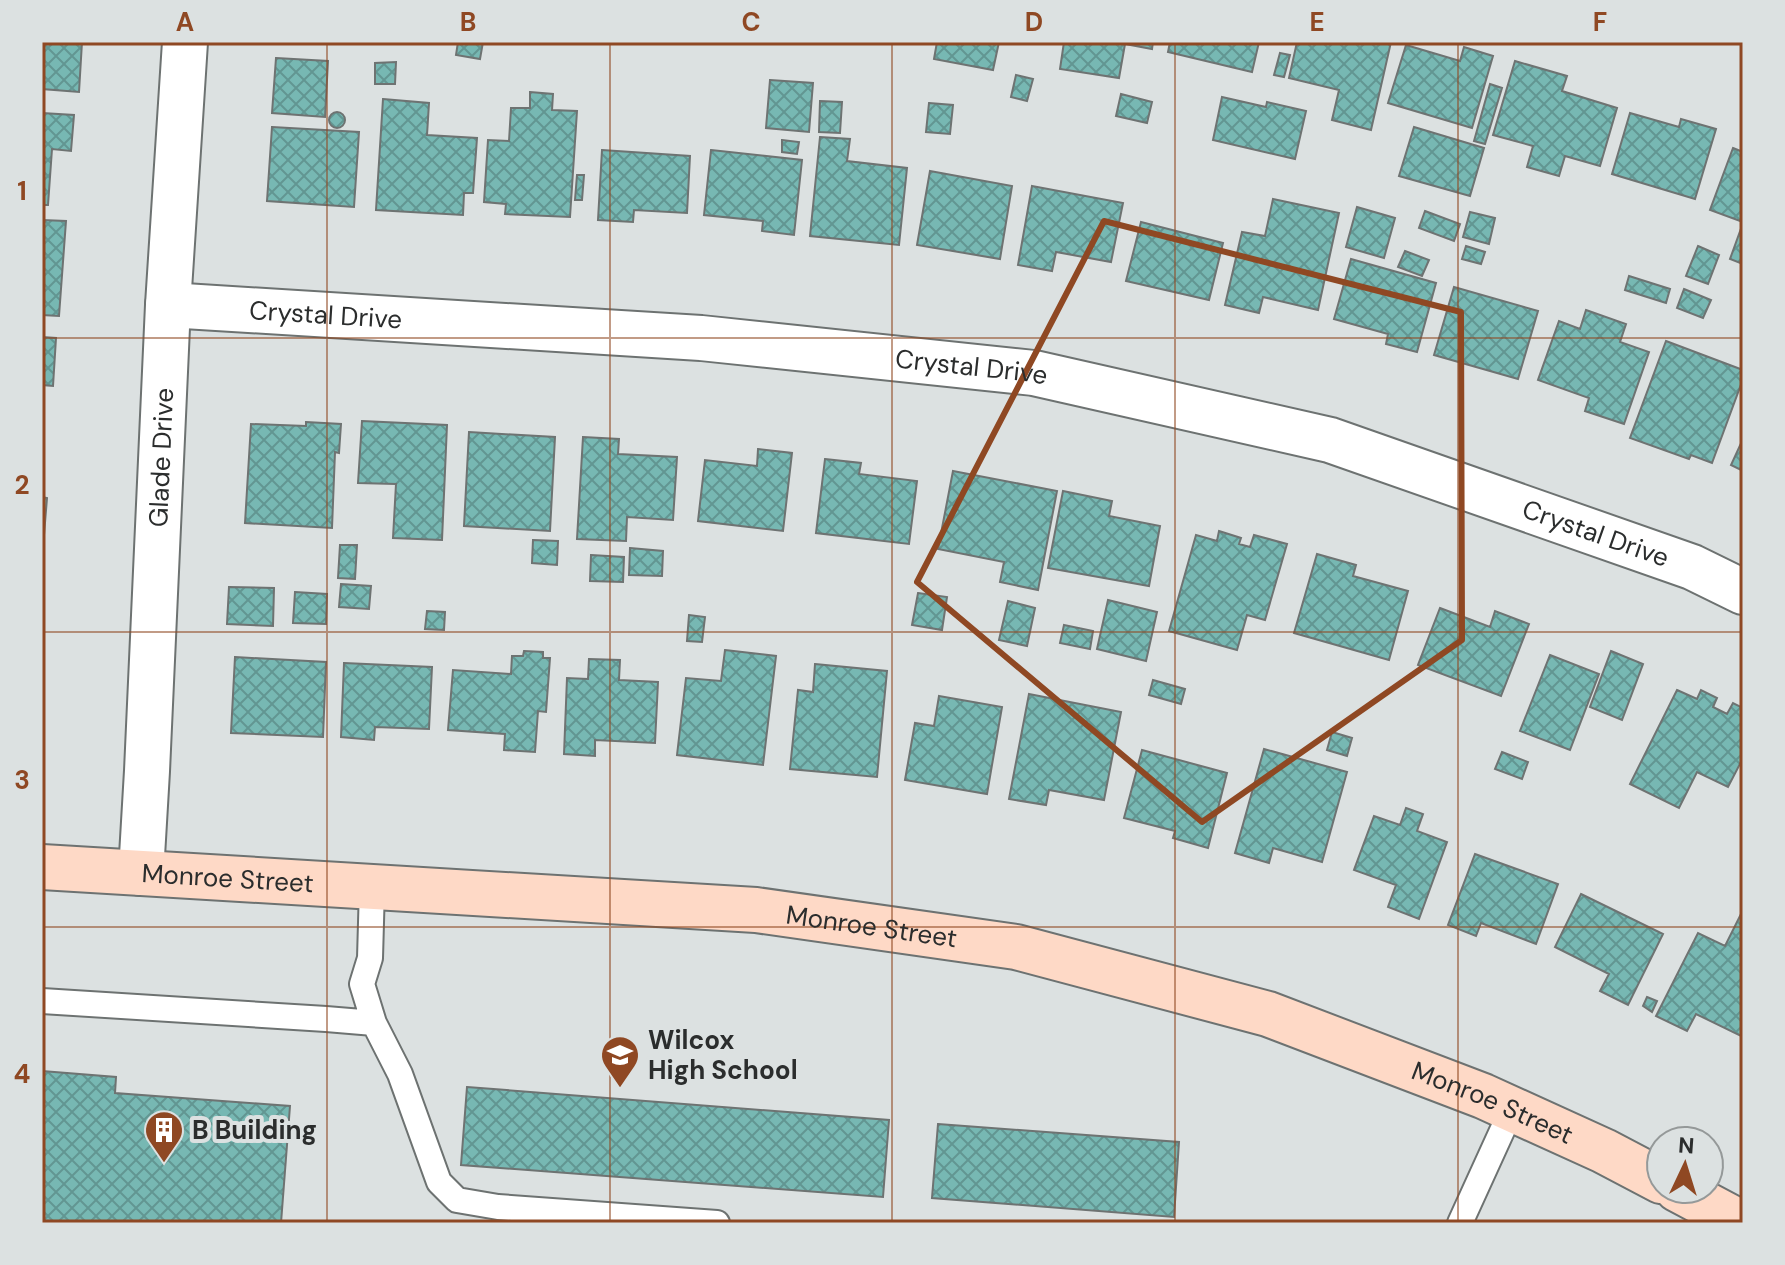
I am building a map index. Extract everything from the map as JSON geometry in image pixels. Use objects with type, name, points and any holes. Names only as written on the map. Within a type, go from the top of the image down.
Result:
[{"type":"main road","name":"Monroe Street","points":[[42,867],[756,910],[1016,947],[1268,1014],[1512,1109],[1645,1173]]},
{"type":"main road","points":[[1710,1205],[1741,1220]]},
{"type":"street","name":"Glade Drive","points":[[141,873],[168,305],[185,42]]},
{"type":"street","name":"Crystal Drive","points":[[168,305],[701,338],[1034,373],[1330,440],[1692,567],[1743,592]]},
{"type":"lane","points":[[372,887],[370,958],[362,984],[374,1023],[400,1074],[439,1182],[457,1200],[498,1207],[717,1223]]},
{"type":"lane","points":[[42,1001],[374,1023]]},
{"type":"lane","points":[[1460,1223],[1512,1109]]},
{"type":"highlighted area","points":[[1104,221],[1461,312],[1462,640],[1202,822],[917,582]]},
{"type":"building","points":[[42,42],[82,42],[79,92],[42,89]]},
{"type":"building","points":[[458,42],[483,42],[480,59],[456,55]]},
{"type":"building","points":[[937,42],[999,42],[993,70],[934,59]]},
{"type":"building","points":[[1064,42],[1153,42],[1152,49],[1125,44],[1119,78],[1060,69]]},
{"type":"building","points":[[1170,42],[1259,42],[1252,72],[1168,52]]},
{"type":"building","points":[[1297,42],[1391,42],[1371,130],[1332,120],[1339,90],[1289,78]]},
{"type":"building","points":[[1406,45],[1460,61],[1464,47],[1493,56],[1472,128],[1388,103]]},
{"type":"building","points":[[1280,53],[1290,55],[1284,77],[1274,75]]},
{"type":"building","points":[[276,58],[328,61],[325,117],[272,113]]},
{"type":"building","points":[[1515,61],[1567,76],[1562,91],[1617,108],[1600,166],[1565,156],[1559,176],[1527,167],[1533,146],[1493,135]]},
{"type":"building","points":[[396,62],[395,84],[375,84],[375,63]]},
{"type":"building","points":[[1016,75],[1033,79],[1027,101],[1011,97]]},
{"type":"building","points":[[770,80],[813,83],[809,132],[766,128]]},
{"type":"building","points":[[1490,84],[1502,88],[1485,144],[1474,141]]},
{"type":"building","points":[[530,92],[553,94],[552,110],[577,111],[570,217],[505,214],[506,204],[484,202],[488,140],[509,141],[511,108],[530,108]]},
{"type":"building","points":[[1121,94],[1152,102],[1147,123],[1116,116]]},
{"type":"building","points":[[1222,97],[1266,107],[1267,102],[1306,111],[1295,159],[1213,140]]},
{"type":"building","points":[[383,99],[429,103],[427,135],[477,138],[473,193],[464,193],[463,215],[376,210]]},
{"type":"building","points":[[820,101],[842,102],[840,133],[819,132]]},
{"type":"building","points":[[929,103],[953,105],[950,134],[926,132]]},
{"type":"building","points":[[337,112],[343,114],[343,126],[337,128],[331,126],[329,120],[331,114]]},
{"type":"building","points":[[42,113],[74,115],[71,151],[52,149],[48,205],[42,205]]},
{"type":"building","points":[[1630,113],[1679,127],[1681,119],[1716,129],[1695,199],[1612,174]]},
{"type":"building","points":[[272,127],[359,132],[354,207],[267,201]]},
{"type":"building","points":[[1414,127],[1484,148],[1470,196],[1399,176]]},
{"type":"building","points":[[820,137],[850,139],[847,161],[907,168],[899,245],[810,236]]},
{"type":"building","points":[[782,140],[799,142],[797,154],[782,152]]},
{"type":"building","points":[[1733,148],[1743,152],[1743,222],[1710,210]]},
{"type":"building","points":[[602,150],[690,156],[687,213],[634,210],[633,222],[598,220]]},
{"type":"building","points":[[711,150],[802,160],[794,235],[762,231],[763,221],[704,215]]},
{"type":"building","points":[[930,171],[1012,186],[1000,259],[917,245]]},
{"type":"building","points":[[577,175],[584,175],[582,200],[575,200]]},
{"type":"building","points":[[1032,186],[1123,203],[1111,262],[1056,252],[1052,271],[1018,265]]},
{"type":"building","points":[[1273,199],[1339,213],[1318,310],[1263,297],[1259,313],[1225,305],[1242,232],[1265,236]]},
{"type":"building","points":[[1357,207],[1395,218],[1384,258],[1346,247]]},
{"type":"building","points":[[1425,211],[1460,224],[1454,241],[1419,228]]},
{"type":"building","points":[[1470,212],[1495,218],[1489,244],[1463,237]]},
{"type":"building","points":[[42,220],[66,221],[59,316],[42,315]]},
{"type":"building","points":[[1141,222],[1223,243],[1209,300],[1126,281]]},
{"type":"building","points":[[1743,223],[1743,264],[1730,259]]},
{"type":"building","points":[[1466,246],[1485,252],[1481,264],[1462,259]]},
{"type":"building","points":[[1698,246],[1719,255],[1708,284],[1686,276]]},
{"type":"building","points":[[1405,251],[1429,260],[1422,276],[1398,267]]},
{"type":"building","points":[[1351,259],[1436,283],[1417,352],[1386,344],[1388,334],[1334,319]]},
{"type":"building","points":[[1629,276],[1670,289],[1666,303],[1625,290]]},
{"type":"building","points":[[1454,287],[1538,311],[1518,379],[1434,355]]},
{"type":"building","points":[[1684,289],[1711,300],[1703,318],[1677,308]]},
{"type":"building","points":[[1586,310],[1626,324],[1620,342],[1649,352],[1624,424],[1585,411],[1589,398],[1538,380],[1559,321],[1580,329]]},
{"type":"building","points":[[42,337],[56,338],[53,386],[42,385]]},
{"type":"building","points":[[1666,341],[1743,370],[1743,379],[1712,463],[1691,455],[1689,459],[1630,438]]},
{"type":"building","points":[[362,421],[447,425],[442,540],[393,538],[396,484],[358,483]]},
{"type":"building","points":[[306,422],[341,424],[339,453],[335,452],[332,528],[245,523],[251,424],[306,426]]},
{"type":"building","points":[[469,432],[555,437],[550,531],[464,526]]},
{"type":"building","points":[[583,437],[619,439],[618,454],[677,457],[673,520],[627,517],[626,541],[577,539]]},
{"type":"building","points":[[1743,439],[1743,471],[1731,465]]},
{"type":"building","points":[[758,449],[792,453],[783,531],[698,521],[705,460],[757,466]]},
{"type":"building","points":[[825,459],[861,463],[859,474],[917,481],[909,544],[816,533]]},
{"type":"building","points":[[953,471],[1057,491],[1038,590],[1000,582],[1004,562],[938,549]]},
{"type":"building","points":[[1063,491],[1112,501],[1109,516],[1160,526],[1149,586],[1048,568]]},
{"type":"building","points":[[42,497],[47,498],[44,535],[42,535]]},
{"type":"building","points":[[1219,531],[1241,538],[1239,544],[1250,547],[1254,535],[1287,544],[1265,620],[1247,615],[1237,650],[1169,631],[1196,535],[1217,541]]},
{"type":"building","points":[[533,540],[558,541],[557,565],[532,563]]},
{"type":"building","points":[[340,545],[357,545],[355,579],[338,578]]},
{"type":"building","points":[[630,548],[663,551],[662,576],[629,575]]},
{"type":"building","points":[[1317,554],[1356,565],[1353,576],[1408,591],[1389,660],[1294,633]]},
{"type":"building","points":[[591,555],[624,557],[623,582],[590,581]]},
{"type":"building","points":[[341,584],[371,586],[369,609],[339,607]]},
{"type":"building","points":[[229,587],[274,588],[273,626],[227,624]]},
{"type":"building","points":[[295,592],[327,594],[326,624],[293,623]]},
{"type":"building","points":[[918,593],[947,597],[942,630],[912,625]]},
{"type":"building","points":[[1108,600],[1157,612],[1146,661],[1097,649]]},
{"type":"building","points":[[1008,601],[1035,608],[1027,646],[999,640]]},
{"type":"building","points":[[1440,608],[1490,627],[1495,611],[1529,624],[1501,696],[1418,665]]},
{"type":"building","points":[[427,611],[445,612],[444,630],[425,629]]},
{"type":"building","points":[[689,615],[705,617],[702,642],[687,641]]},
{"type":"building","points":[[1064,625],[1093,631],[1090,649],[1060,643]]},
{"type":"building","points":[[725,650],[776,656],[763,765],[677,755],[686,678],[721,681]]},
{"type":"building","points":[[524,651],[543,652],[543,658],[550,658],[546,712],[538,711],[535,752],[504,750],[505,734],[448,730],[453,670],[511,674],[512,656],[523,656]]},
{"type":"building","points":[[1611,651],[1643,664],[1622,720],[1590,707]]},
{"type":"building","points":[[1550,655],[1599,674],[1570,750],[1520,731]]},
{"type":"building","points":[[235,657],[326,662],[323,737],[231,733]]},
{"type":"building","points":[[589,659],[620,660],[619,680],[658,682],[655,743],[595,740],[595,756],[564,754],[567,678],[588,679]]},
{"type":"building","points":[[344,663],[432,667],[429,729],[375,727],[374,740],[341,737]]},
{"type":"building","points":[[815,664],[887,671],[877,777],[790,769],[798,690],[813,692]]},
{"type":"building","points":[[1153,680],[1185,689],[1181,704],[1149,695]]},
{"type":"building","points":[[1677,690],[1697,699],[1701,690],[1717,698],[1713,707],[1727,714],[1733,703],[1743,708],[1743,758],[1728,787],[1697,772],[1679,808],[1630,784]]},
{"type":"building","points":[[1029,694],[1121,712],[1104,800],[1049,790],[1046,805],[1009,799]]},
{"type":"building","points":[[939,696],[1002,707],[987,794],[905,780],[915,723],[934,726]]},
{"type":"building","points":[[1332,732],[1352,738],[1347,756],[1327,750]]},
{"type":"building","points":[[1264,749],[1347,772],[1322,862],[1273,848],[1269,863],[1235,853]]},
{"type":"building","points":[[1142,750],[1227,773],[1208,848],[1173,838],[1175,831],[1124,818]]},
{"type":"building","points":[[1502,752],[1528,762],[1522,779],[1495,769]]},
{"type":"building","points":[[1406,808],[1423,814],[1417,831],[1447,842],[1419,919],[1388,907],[1396,885],[1354,870],[1374,816],[1400,825]]},
{"type":"building","points":[[1475,854],[1558,884],[1536,944],[1481,923],[1476,936],[1448,925]]},
{"type":"building","points":[[1581,894],[1663,934],[1628,1005],[1600,991],[1609,974],[1555,947]]},
{"type":"building","points":[[1743,910],[1743,1037],[1696,1014],[1687,1031],[1656,1016],[1698,933],[1725,946]]},
{"type":"building","points":[[1647,997],[1657,1001],[1652,1012],[1643,1006]]},
{"type":"building","name":"B Building","points":[[42,1071],[116,1077],[115,1093],[290,1106],[281,1223],[42,1223]]},
{"type":"building","points":[[467,1087],[889,1120],[883,1197],[461,1165]]},
{"type":"building","points":[[938,1124],[1179,1142],[1174,1217],[932,1198]]},
{"type":"place","name":"Wilcox High School","points":[[620,1089]]},
{"type":"place","name":"B Building","points":[[164,1164]]}]
